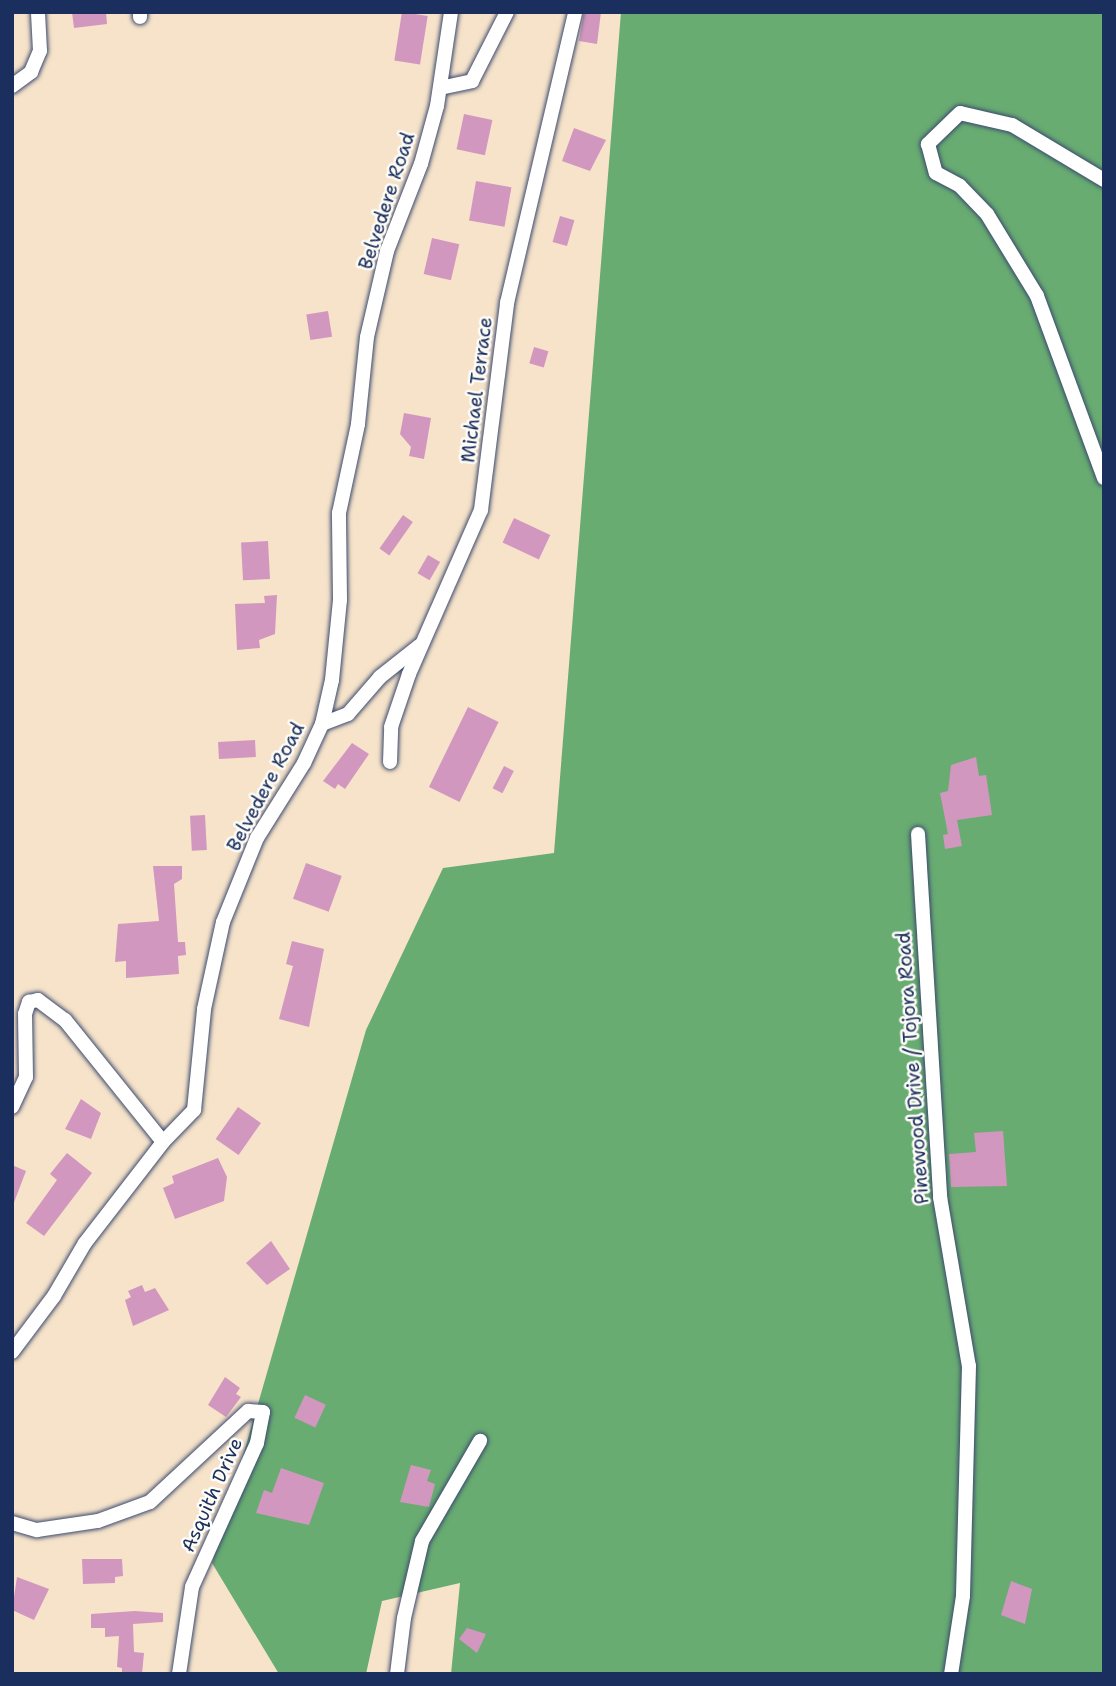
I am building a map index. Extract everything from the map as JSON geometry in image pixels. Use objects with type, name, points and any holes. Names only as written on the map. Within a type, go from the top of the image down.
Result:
[{"type":"street","points":[[12,86],[31,72],[40,51],[38,12]]},
{"type":"street","name":"Belvedere Road","points":[[163,1142],[194,1110],[204,1009],[223,922],[257,838],[304,763],[322,724],[332,680],[340,600],[339,513],[358,424],[367,337],[387,251],[421,163],[440,88],[451,12]]},
{"type":"street","points":[[440,88],[472,80],[507,12]]},
{"type":"street","name":"Michael Terrace","points":[[390,762],[391,727],[481,510],[507,303],[575,12]]},
{"type":"street","points":[[1104,180],[1012,125],[960,113],[928,144],[936,173],[960,186],[987,214],[1037,296],[1104,478]]},
{"type":"street","points":[[322,724],[348,713],[380,677],[427,637]]},
{"type":"street","name":"Pinewood Drive / Tojora Road","points":[[918,834],[940,1197],[969,1366],[963,1596],[951,1674]]},
{"type":"street","points":[[12,1107],[26,1077],[25,1014],[29,1002],[38,999],[65,1020],[163,1142],[85,1243],[54,1296],[12,1352]]},
{"type":"street","name":"Asquith Drive","points":[[12,1523],[37,1531],[98,1521],[150,1502],[248,1411],[263,1412],[257,1443],[192,1587],[179,1674]]},
{"type":"street","points":[[397,1674],[404,1618],[422,1541],[480,1441]]},
{"type":"green space","points":[[621,12],[1104,12],[1104,1674],[451,1674],[460,1583],[382,1601],[366,1674],[279,1674],[212,1563],[366,1030],[443,868],[554,853]]},
{"type":"building","points":[[72,12],[106,12],[107,24],[74,28]]},
{"type":"building","points":[[402,12],[428,16],[420,64],[394,60]]},
{"type":"building","points":[[584,12],[601,12],[597,44],[579,41]]},
{"type":"building","points":[[464,114],[492,120],[485,155],[457,149]]},
{"type":"building","points":[[574,128],[606,140],[590,171],[562,161]]},
{"type":"building","points":[[476,181],[511,187],[505,227],[469,220]]},
{"type":"building","points":[[560,216],[574,220],[567,246],[553,242]]},
{"type":"building","points":[[432,238],[459,244],[451,280],[424,274]]},
{"type":"building","points":[[328,311],[332,337],[310,340],[306,314]]},
{"type":"building","points":[[534,347],[548,351],[544,367],[529,363]]},
{"type":"building","points":[[404,413],[431,418],[424,459],[409,456],[411,447],[400,434]]},
{"type":"building","points":[[403,515],[413,522],[389,555],[379,549]]},
{"type":"building","points":[[514,518],[550,535],[539,559],[503,542]]},
{"type":"building","points":[[268,541],[270,579],[243,580],[241,542]]},
{"type":"building","points":[[428,555],[440,562],[430,580],[418,573]]},
{"type":"building","points":[[277,595],[275,634],[259,640],[260,648],[237,650],[235,604],[265,603],[264,596]]},
{"type":"building","points":[[468,707],[499,722],[460,802],[429,787]]},
{"type":"building","points":[[255,740],[256,757],[219,759],[218,742]]},
{"type":"building","points":[[352,743],[369,754],[345,789],[338,784],[335,789],[323,781]]},
{"type":"building","points":[[976,757],[979,776],[986,775],[992,815],[957,820],[962,846],[945,849],[943,835],[948,834],[940,793],[948,791],[951,765]]},
{"type":"building","points":[[504,766],[514,771],[502,793],[493,788]]},
{"type":"building","points":[[205,815],[207,850],[192,851],[190,816]]},
{"type":"building","points":[[306,863],[342,876],[329,912],[293,899]]},
{"type":"building","points":[[153,866],[182,866],[182,879],[174,884],[178,942],[185,942],[186,955],[178,956],[179,974],[126,978],[126,961],[115,962],[118,924],[159,921]]},
{"type":"building","points":[[292,941],[324,949],[309,1027],[279,1019],[293,966],[286,964]]},
{"type":"building","points":[[81,1099],[101,1113],[91,1139],[65,1129]]},
{"type":"building","points":[[238,1107],[261,1123],[239,1155],[216,1139]]},
{"type":"building","points":[[1003,1131],[1007,1186],[951,1187],[949,1154],[976,1152],[974,1133]]},
{"type":"building","points":[[67,1153],[92,1173],[44,1236],[26,1223],[57,1180],[50,1174]]},
{"type":"building","points":[[218,1158],[227,1177],[224,1201],[175,1219],[163,1188],[174,1183],[172,1176]]},
{"type":"building","points":[[12,1165],[26,1171],[13,1205],[12,1205]]},
{"type":"building","points":[[271,1241],[290,1269],[267,1285],[246,1263]]},
{"type":"building","points":[[142,1285],[145,1292],[155,1288],[169,1310],[133,1326],[125,1300],[131,1297],[128,1291]]},
{"type":"building","points":[[225,1377],[240,1388],[236,1394],[241,1397],[226,1417],[208,1405]]},
{"type":"building","points":[[305,1395],[326,1405],[315,1427],[294,1418]]},
{"type":"building","points":[[411,1465],[431,1470],[427,1481],[435,1484],[429,1507],[400,1502]]},
{"type":"building","points":[[281,1468],[324,1483],[309,1525],[256,1513],[264,1490],[272,1493]]},
{"type":"building","points":[[82,1559],[122,1559],[123,1576],[115,1577],[115,1583],[83,1584]]},
{"type":"building","points":[[17,1577],[49,1589],[34,1620],[12,1610]]},
{"type":"building","points":[[1011,1581],[1032,1589],[1025,1624],[1001,1615]]},
{"type":"building","points":[[135,1611],[163,1613],[163,1622],[133,1624],[134,1652],[144,1653],[142,1674],[122,1674],[122,1668],[117,1667],[119,1636],[105,1637],[105,1628],[91,1628],[91,1614]]},
{"type":"building","points":[[467,1628],[486,1634],[477,1653],[459,1639]]}]
